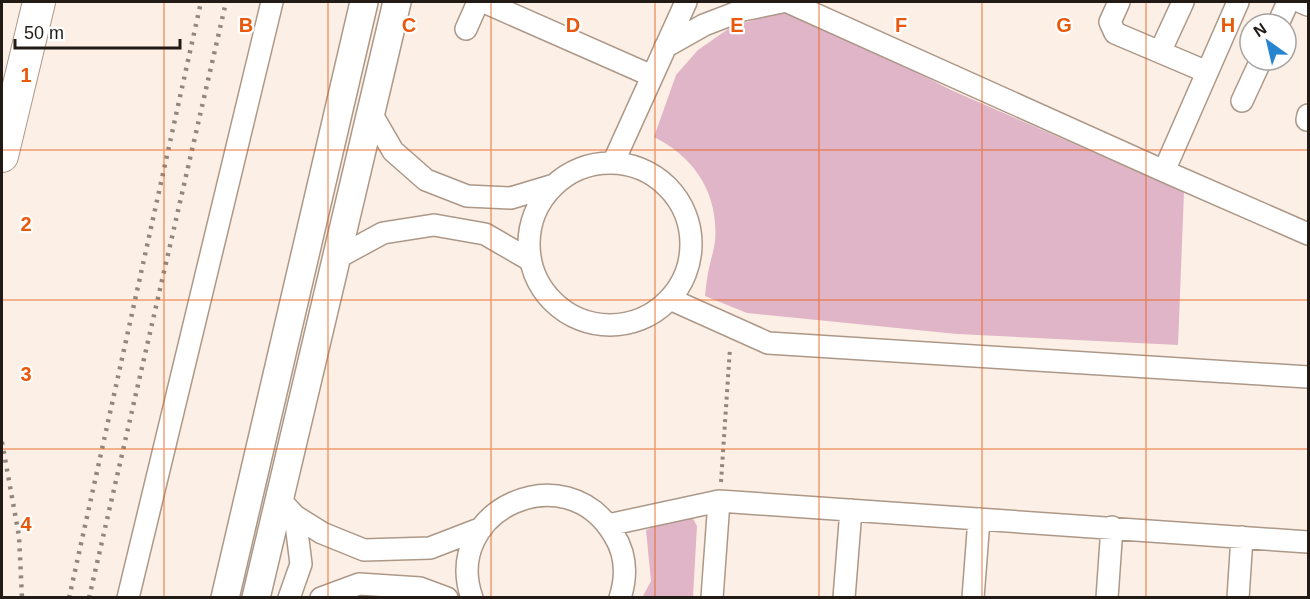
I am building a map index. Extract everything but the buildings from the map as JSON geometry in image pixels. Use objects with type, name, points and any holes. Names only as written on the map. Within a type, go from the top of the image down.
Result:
[{"type":"highway","points":[[2,156],[39,2]]},
{"type":"main road","points":[[225,597],[364,2]]},
{"type":"main road","points":[[256,597],[264,564],[287,508],[337,258],[397,2]]},
{"type":"main road","points":[[234,557],[264,564]]},
{"type":"street","points":[[128,597],[272,2]]},
{"type":"street","points":[[466,28],[478,2]]},
{"type":"street","points":[[484,2],[652,76]]},
{"type":"street","points":[[613,162],[686,2]]},
{"type":"street","points":[[665,47],[704,25],[743,10],[782,2]]},
{"type":"street","points":[[788,2],[1308,234]]},
{"type":"street","points":[[1119,2],[1110,22],[1115,33],[1207,72]]},
{"type":"street","points":[[1160,52],[1183,2]]},
{"type":"street","points":[[1164,171],[1238,2]]},
{"type":"street","points":[[1301,2],[1308,5]]},
{"type":"street","points":[[1242,101],[1255,72]]},
{"type":"street","points":[[371,113],[393,151],[426,180],[467,196],[511,198],[554,185]]},
{"type":"street","points":[[613,162],[645,170],[659,178],[670,189],[687,216],[691,232],[691,250],[688,268],[681,284],[670,299],[648,315],[623,324],[606,325],[571,316],[556,306],[544,293],[535,277],[528,244],[535,212],[554,185],[581,167],[613,162]]},
{"type":"street","points":[[337,258],[382,233],[434,225],[485,234],[530,260]]},
{"type":"street","points":[[670,299],[768,343],[1308,377]]},
{"type":"street","points":[[472,597],[467,576],[468,560],[473,543],[482,528],[493,515],[522,498],[556,495],[589,506],[602,517],[620,544],[625,574],[620,597]]},
{"type":"street","points":[[711,597],[719,501]]},
{"type":"street","points":[[608,525],[719,501],[1308,542]]},
{"type":"street","points":[[287,508],[322,533],[364,550],[430,548],[482,528]]},
{"type":"street","points":[[287,508],[301,564],[289,597]]},
{"type":"street","points":[[844,597],[851,510]]},
{"type":"street","points":[[973,597],[979,519]]},
{"type":"street","points":[[1107,597],[1112,527]]},
{"type":"street","points":[[1238,597],[1242,537]]},
{"type":"street","points":[[321,597],[359,584],[420,588],[447,597]]},
{"type":"path","points":[[719,501],[731,327]]},
{"type":"shaded area","points":[[780,12],[834,30],[951,90],[1184,192],[1178,345],[957,334],[747,313],[705,296],[715,241],[713,208],[701,179],[692,167],[669,145],[654,137],[676,75],[698,50],[731,27]]},
{"type":"shaded area","points":[[692,517],[697,526],[693,597],[642,598],[651,581],[646,530],[675,519]]},
{"type":"railway","points":[[69,598],[201,2]]},
{"type":"railway","points":[[89,598],[226,2]]},
{"type":"railway","points":[[2,442],[19,536],[22,598]]}]
